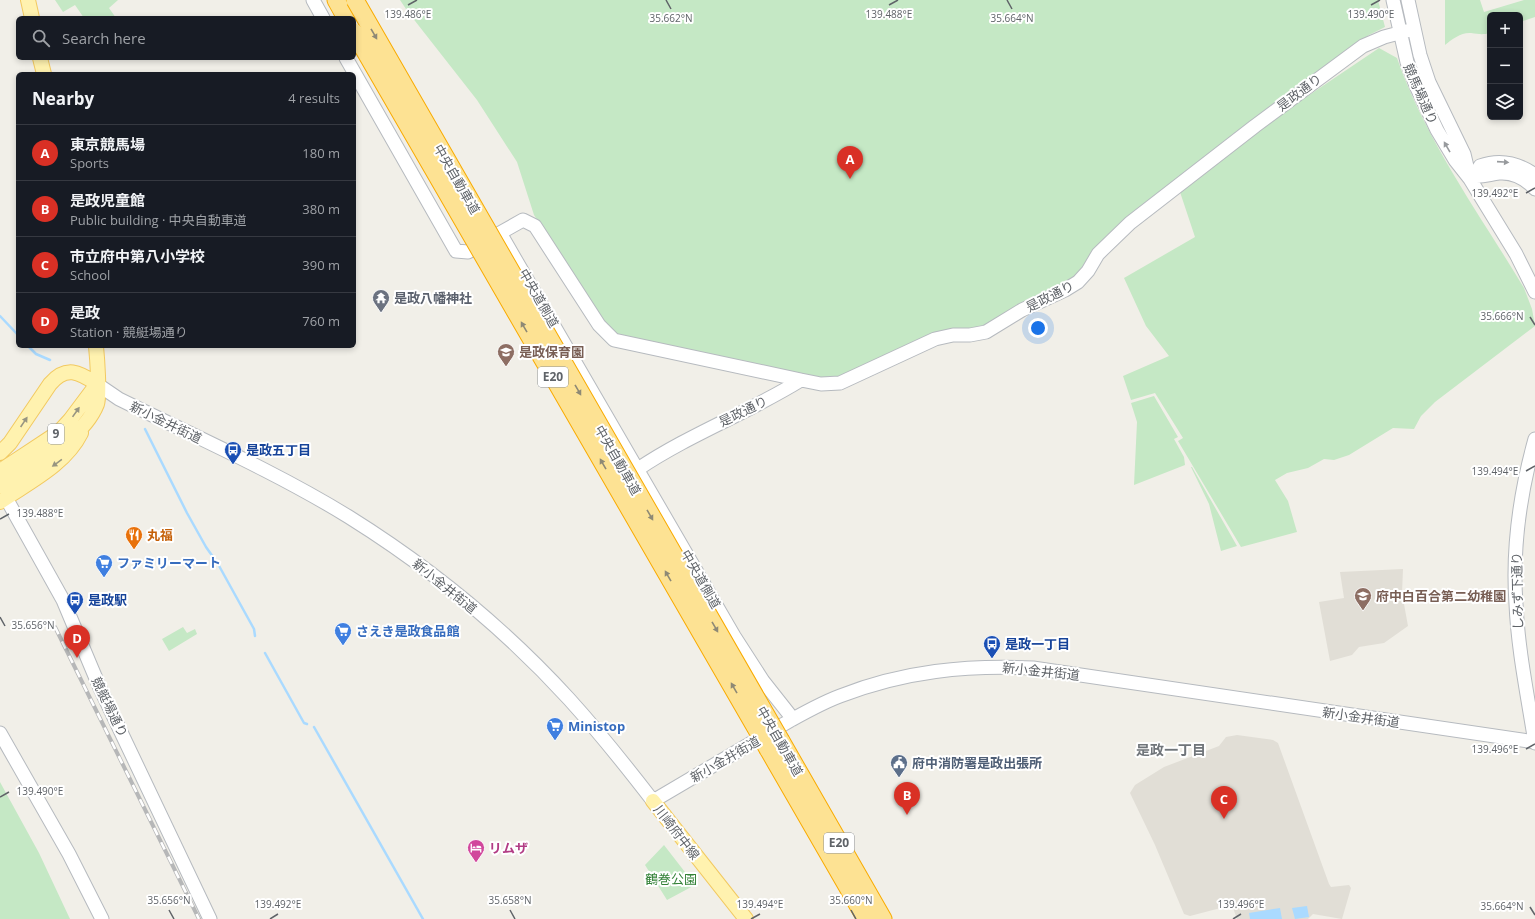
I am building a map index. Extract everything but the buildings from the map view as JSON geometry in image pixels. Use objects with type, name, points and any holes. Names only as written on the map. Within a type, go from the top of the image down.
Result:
[{"type":"highway","points":[[336,0],[345,16]]},
{"type":"highway","name":"中央自動車道","points":[[355,0],[775,745],[866,919]]},
{"type":"highway","name":"中央自動車道","points":[[356,35],[775,745]]},
{"type":"highway","points":[[790,773],[858,919]]},
{"type":"highway","points":[[790,773],[894,919]]},
{"type":"highway","name":"中央自動車道","points":[[790,773],[883,919]]},
{"type":"main road","points":[[28,0],[32,16]]},
{"type":"main road","points":[[40,60],[44,72]]},
{"type":"main road","points":[[2,495],[67,455],[78,440],[97,403],[98,366],[96,348]]},
{"type":"main road","points":[[0,453],[10,443],[57,376],[71,372],[85,376],[97,384]]},
{"type":"main road","name":"9","points":[[0,471],[59,432],[97,384]]},
{"type":"main road","name":"川崎府中線","points":[[653,801],[746,919]]},
{"type":"street","points":[[313,0],[322,16]]},
{"type":"street","name":"競馬場通り","points":[[1393,0],[1399,33],[1407,62],[1417,88],[1437,130],[1455,160],[1472,178]]},
{"type":"street","name":"競馬場通り","points":[[1408,0],[1425,69],[1445,117],[1464,154],[1472,178]]},
{"type":"street","name":"是政通り","points":[[638,469],[694,436],[779,394],[801,380],[821,384],[840,383],[934,340],[953,335],[970,335],[986,332],[1022,310],[1066,290],[1078,282],[1088,271],[1098,254],[1130,223],[1234,141],[1363,46],[1384,36],[1414,29]]},
{"type":"street","points":[[347,60],[354,72]]},
{"type":"street","points":[[1425,69],[1419,68],[1418,74],[1433,110],[1437,130]]},
{"type":"street","points":[[356,76],[456,251],[468,252],[523,220],[535,226],[599,325],[614,340],[801,380]]},
{"type":"street","points":[[1472,178],[1480,166],[1498,162],[1511,163],[1528,169],[1535,175]]},
{"type":"street","points":[[1472,178],[1499,173],[1512,174],[1523,179],[1535,190]]},
{"type":"street","points":[[1472,178],[1516,254],[1535,292]]},
{"type":"street","name":"中央道側道","points":[[500,232],[740,646],[763,681],[794,719]]},
{"type":"street","name":"新小金井街道","points":[[97,384],[119,399],[315,497],[350,518],[411,559],[496,628],[553,683],[602,738],[653,801],[794,719],[839,696],[888,680],[937,671],[996,666],[1033,668],[1535,742]]},
{"type":"street","name":"しみず下通り","points":[[1535,439],[1527,468],[1520,506],[1515,579],[1519,642],[1535,742]]},
{"type":"street","name":"競艇場通り","points":[[2,495],[63,600],[97,681],[210,919]]},
{"type":"street","points":[[0,733],[69,854],[102,919]]},
{"type":"shaded area","name":"府中白百合第二幼稚園","points":[[1403,569],[1402,593],[1408,626],[1384,643],[1359,647],[1352,655],[1330,661],[1319,602],[1344,598],[1340,572]]},
{"type":"shaded area","points":[[1237,735],[1273,740],[1278,743],[1329,884],[1331,887],[1349,885],[1351,888],[1342,919],[1313,914],[1308,919],[1237,919],[1232,905],[1190,916],[1184,914],[1155,845],[1130,793],[1135,785],[1164,767],[1219,746],[1226,737]]},
{"type":"green space","points":[[55,0],[118,0],[109,8],[115,16],[83,16],[75,5],[63,12]]},
{"type":"green space","points":[[400,0],[1378,0],[1385,27],[1369,35],[1262,114],[1107,235],[1091,254],[1073,280],[990,324],[846,376],[822,379],[612,336],[534,215],[517,162],[477,100]]},
{"type":"green space","points":[[1445,0],[1480,0],[1484,12],[1524,0],[1535,0],[1535,17],[1523,21],[1523,12],[1487,12],[1487,33],[1464,34],[1454,38],[1445,45]]},
{"type":"green space","points":[[1379,48],[1397,58],[1409,89],[1423,118],[1454,176],[1524,288],[1532,309],[1535,326],[1435,402],[1421,416],[1414,429],[1393,428],[1349,455],[1334,460],[1324,459],[1308,468],[1287,473],[1275,480],[1288,501],[1297,532],[1241,547],[1178,441],[1183,438],[1155,393],[1131,400],[1123,376],[1169,356],[1146,326],[1124,278],[1195,237],[1180,192],[1247,137]]},
{"type":"green space","points":[[1154,396],[1178,437],[1174,439],[1184,457],[1185,465],[1134,485],[1137,422],[1131,403]]},
{"type":"green space","points":[[1191,467],[1237,546],[1221,551],[1209,504]]},
{"type":"green space","points":[[183,627],[187,633],[195,629],[197,634],[169,651],[162,639]]},
{"type":"green space","points":[[0,782],[39,853],[70,919],[0,919]]},
{"type":"green space","name":"鶴巻公園","points":[[664,845],[695,885],[667,900],[645,865]]},
{"type":"water","points":[[1307,906],[1309,917],[1295,919],[1292,908]]},
{"type":"water","points":[[1280,908],[1282,919],[1250,919],[1249,913]]},
{"type":"waterway","points":[[0,316],[16,333]]},
{"type":"waterway","points":[[30,348],[36,354],[50,360]]},
{"type":"waterway","points":[[145,429],[187,513],[206,547],[218,564],[254,629],[255,636]]},
{"type":"waterway","points":[[265,653],[304,723],[307,724]]},
{"type":"waterway","points":[[314,727],[423,919]]},
{"type":"railway","points":[[55,627],[199,919]]},
{"type":"place","name":"東京競馬場","points":[[850,179]]},
{"type":"place","name":"是政八幡神社","points":[[381,313]]},
{"type":"place","name":"是政保育園","points":[[506,367]]},
{"type":"place","name":"是政五丁目","points":[[233,465]]},
{"type":"place","name":"丸福","points":[[134,550]]},
{"type":"place","name":"ファミリーマート","points":[[104,578]]},
{"type":"place","name":"府中白百合第二幼稚園","points":[[1363,611]]},
{"type":"place","name":"是政駅","points":[[75,615]]},
{"type":"place","name":"さえき是政食品館","points":[[343,646]]},
{"type":"place","name":"是政","points":[[77,658]]},
{"type":"place","name":"是政一丁目","points":[[992,659]]},
{"type":"place","name":"Ministop","points":[[555,741]]},
{"type":"place","name":"府中消防署是政出張所","points":[[899,778]]},
{"type":"place","name":"是政児童館","points":[[907,815]]},
{"type":"place","name":"市立府中第八小学校","points":[[1224,819]]},
{"type":"place","name":"リムザ","points":[[476,863]]},
{"type":"district","name":"是政一丁目","points":[[1171,750]]}]
